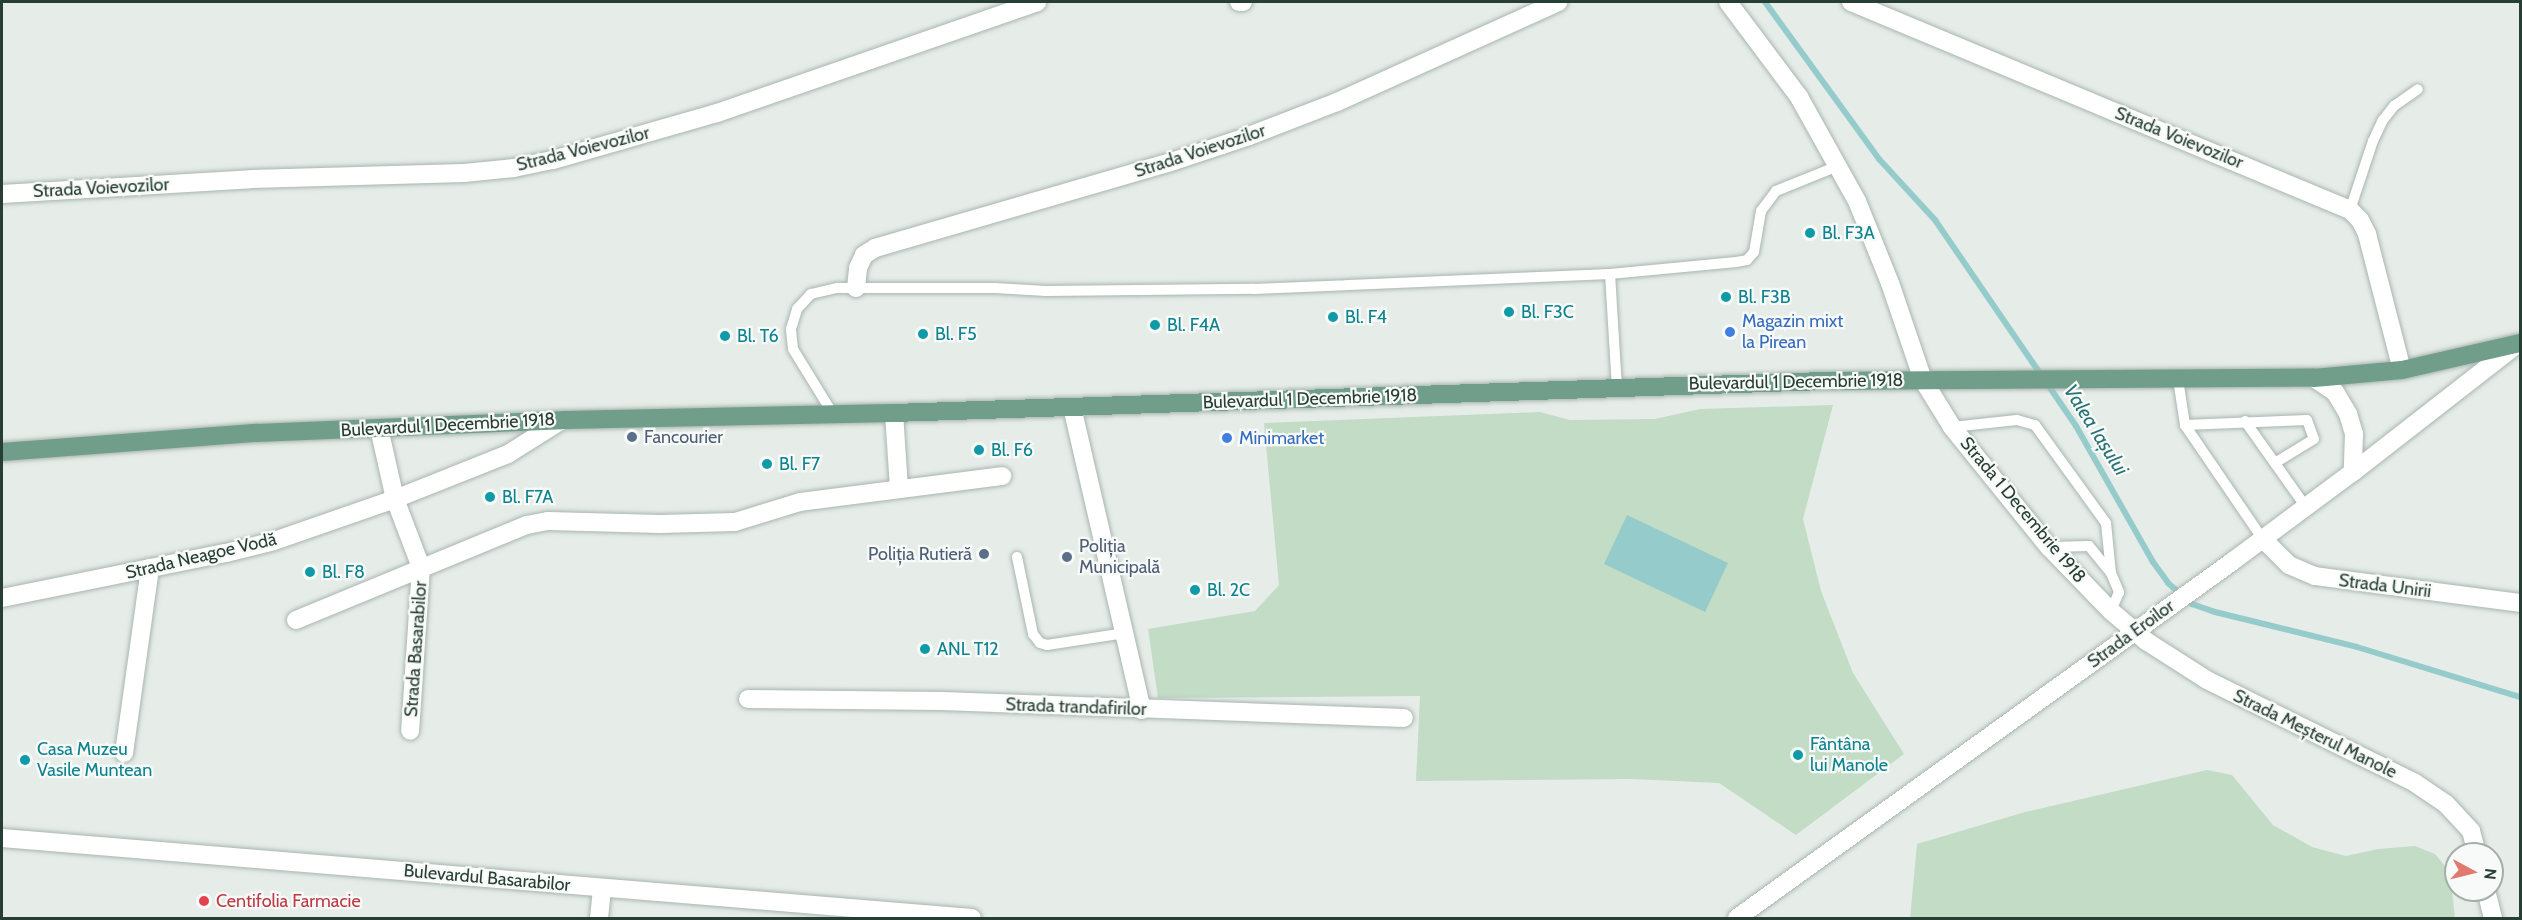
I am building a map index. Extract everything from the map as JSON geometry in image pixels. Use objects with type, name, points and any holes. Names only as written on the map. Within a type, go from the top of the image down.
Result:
[{"type":"main road","name":"Bulevardul 1 Decembrie 1918","points":[[2,452],[257,433],[562,420],[894,413],[1617,387],[2000,379],[2314,378],[2402,370],[2518,344]]},
{"type":"street","name":"Strada Voievozilor","points":[[2,194],[262,178],[464,173],[514,168],[554,160],[717,113],[1037,2]]},
{"type":"street","name":"Strada Voievozilor","points":[[856,288],[858,268],[864,255],[875,248],[1168,163],[1249,136],[1337,102],[1557,2]]},
{"type":"street","points":[[1728,2],[1799,97],[1857,201],[1875,243],[1923,380]]},
{"type":"street","name":"Strada Voievozilor","points":[[1851,2],[2350,210]]},
{"type":"street","points":[[2350,210],[2360,220],[2367,234],[2402,370]]},
{"type":"street","name":"Strada Eroilor","points":[[1737,918],[1970,753],[2233,561],[2353,472],[2518,344]]},
{"type":"street","points":[[2314,378],[2335,392],[2348,414],[2354,434],[2353,472]]},
{"type":"street","name":"Strada 1 Decembrie 1918","points":[[1923,380],[1952,427],[2049,547],[2133,632]]},
{"type":"street","points":[[1072,407],[1142,710]]},
{"type":"street","points":[[894,413],[899,488]]},
{"type":"street","name":"Strada Neagoe Vodă","points":[[2,598],[251,548],[395,499],[508,454],[562,420]]},
{"type":"street","points":[[379,428],[395,499],[421,567]]},
{"type":"street","points":[[296,620],[527,525],[549,521],[660,524],[735,522],[800,502],[1002,476]]},
{"type":"street","name":"Strada Unirii","points":[[2262,538],[2289,565],[2315,576],[2520,603]]},
{"type":"street","name":"Strada Basarabilor","points":[[410,731],[421,567]]},
{"type":"street","points":[[124,753],[150,568]]},
{"type":"street","name":"Strada Meșterul Manole","points":[[2133,632],[2207,680],[2415,783],[2446,804],[2471,831],[2473,842]]},
{"type":"street","name":"Strada trandafirilor","points":[[748,699],[942,701],[1404,718]]},
{"type":"street","name":"Bulevardul Basarabilor","points":[[2,838],[934,917],[972,918]]},
{"type":"street","points":[[599,918],[602,888]]},
{"type":"street","points":[[2489,902],[2493,918]]},
{"type":"lane","points":[[2350,210],[2373,141],[2383,120],[2394,106],[2418,89]]},
{"type":"lane","points":[[833,414],[793,350],[791,329],[797,309],[811,294],[838,288],[995,288],[1046,291],[1254,289],[1610,274],[1747,260],[1754,252],[1761,211],[1776,191],[1838,166]]},
{"type":"lane","points":[[1610,274],[1617,387]]},
{"type":"lane","points":[[2178,379],[2185,425],[2262,538]]},
{"type":"lane","points":[[1952,427],[2017,420],[2035,425],[2106,523],[2111,573]]},
{"type":"lane","points":[[2185,425],[2307,420],[2314,439],[2276,463]]},
{"type":"lane","points":[[2245,421],[2306,507]]},
{"type":"lane","points":[[2049,547],[2089,546],[2111,573],[2119,592],[2111,611]]},
{"type":"lane","points":[[1017,557],[1033,633],[1040,643],[1047,645],[1125,633]]},
{"type":"green space","points":[[1833,405],[1803,519],[1821,591],[1853,673],[1904,754],[1796,835],[1719,783],[1631,779],[1416,781],[1420,696],[1158,698],[1148,629],[1255,611],[1279,585],[1264,423],[1540,412],[1570,420],[1655,419],[1700,409]]},
{"type":"green space","points":[[2207,770],[2232,775],[2273,825],[2312,847],[2346,856],[2378,849],[2415,846],[2435,854],[2444,865],[2444,902],[2453,902],[2455,918],[1910,918],[1917,844],[2025,812]]},
{"type":"water","points":[[1627,515],[1728,563],[1705,612],[1604,564]]},
{"type":"waterway","name":"Valea Iașului","points":[[1765,2],[1879,159],[1935,220],[2076,426],[2153,562],[2168,583],[2192,604],[2215,612],[2357,647],[2520,697]]},
{"type":"place","name":"Bl. F3A","points":[[1810,233]]},
{"type":"place","name":"Bl. F3B","points":[[1726,297]]},
{"type":"place","name":"Bl. F3C","points":[[1509,312]]},
{"type":"place","name":"Bl. F4","points":[[1333,317]]},
{"type":"place","name":"Bl. F4A","points":[[1155,325]]},
{"type":"place","name":"Magazin mixt la Pirean","points":[[1730,332]]},
{"type":"place","name":"Bl. F5","points":[[923,334]]},
{"type":"place","name":"Bl. T6","points":[[725,336]]},
{"type":"place","name":"Fancourier","points":[[632,437]]},
{"type":"place","name":"Minimarket","points":[[1227,438]]},
{"type":"place","name":"Bl. F6","points":[[979,450]]},
{"type":"place","name":"Bl. F7","points":[[767,464]]},
{"type":"place","name":"Bl. F7A","points":[[490,497]]},
{"type":"place","name":"Poliția Rutieră","points":[[984,554]]},
{"type":"place","name":"Poliția Municipală","points":[[1067,557]]},
{"type":"place","name":"Bl. F8","points":[[310,572]]},
{"type":"place","name":"Bl. 2C","points":[[1195,590]]},
{"type":"place","name":"ANL T12","points":[[925,649]]},
{"type":"place","name":"Fântâna lui Manole","points":[[1798,755]]},
{"type":"place","name":"Casa Muzeu Vasile Muntean","points":[[25,760]]},
{"type":"place","name":"Centifolia Farmacie","points":[[204,901]]}]
